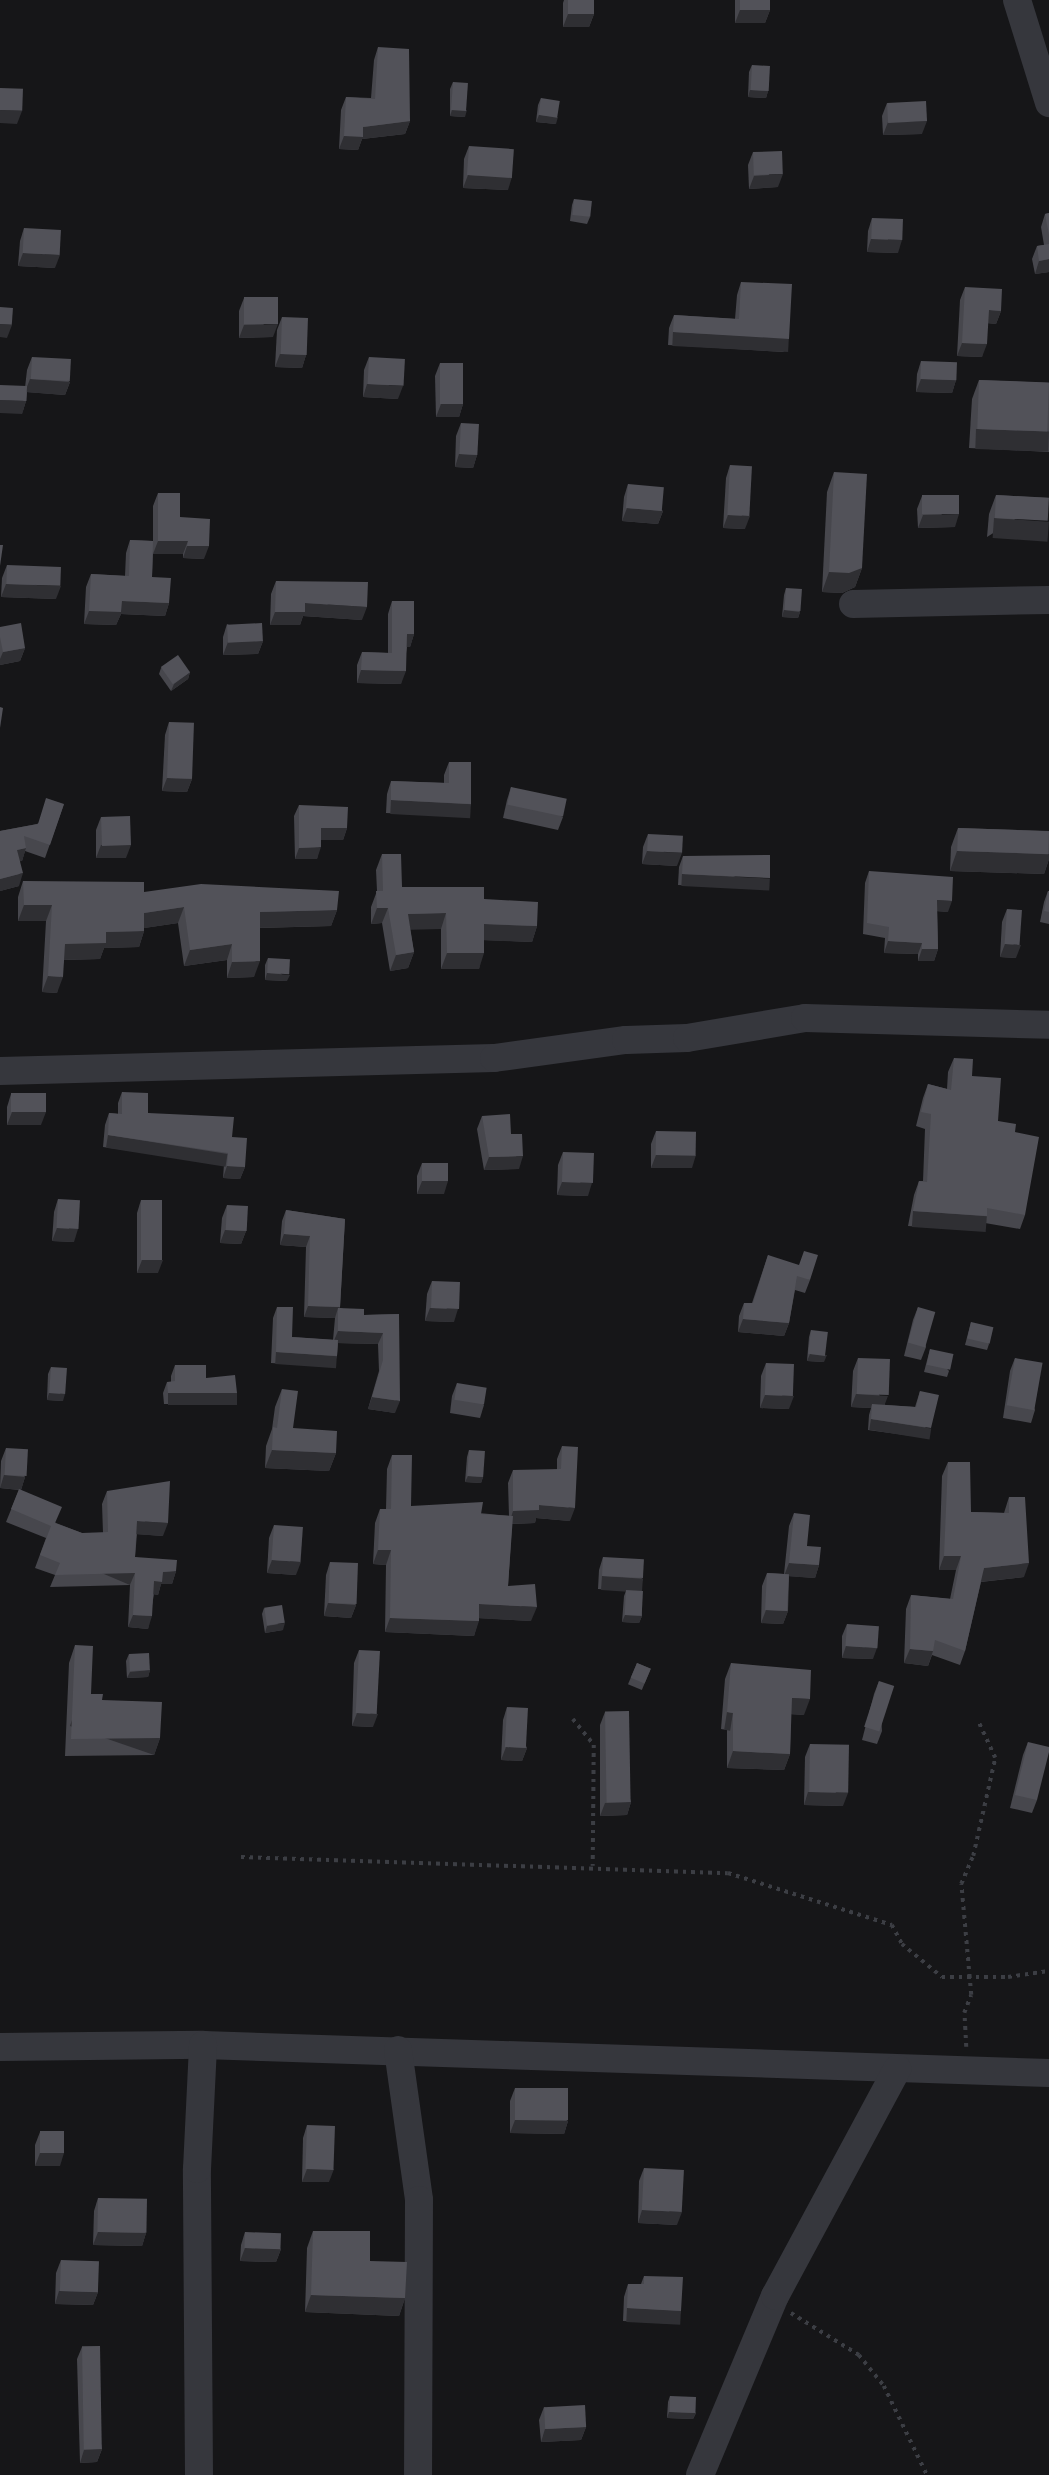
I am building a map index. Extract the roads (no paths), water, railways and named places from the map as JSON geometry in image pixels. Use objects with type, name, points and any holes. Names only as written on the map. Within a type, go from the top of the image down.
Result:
[{"type":"street","points":[[1017,0],[1049,103]]},
{"type":"street","points":[[853,604],[1049,600]]},
{"type":"street","points":[[0,1071],[495,1058],[626,1040],[687,1038],[804,1018],[1049,1026]]},
{"type":"street","points":[[199,2475],[197,2169],[203,2045]]},
{"type":"street","points":[[0,2047],[203,2045],[1049,2073]]},
{"type":"street","points":[[398,2050],[419,2200],[418,2475]]},
{"type":"street","points":[[699,2475],[775,2296],[897,2069]]}]
